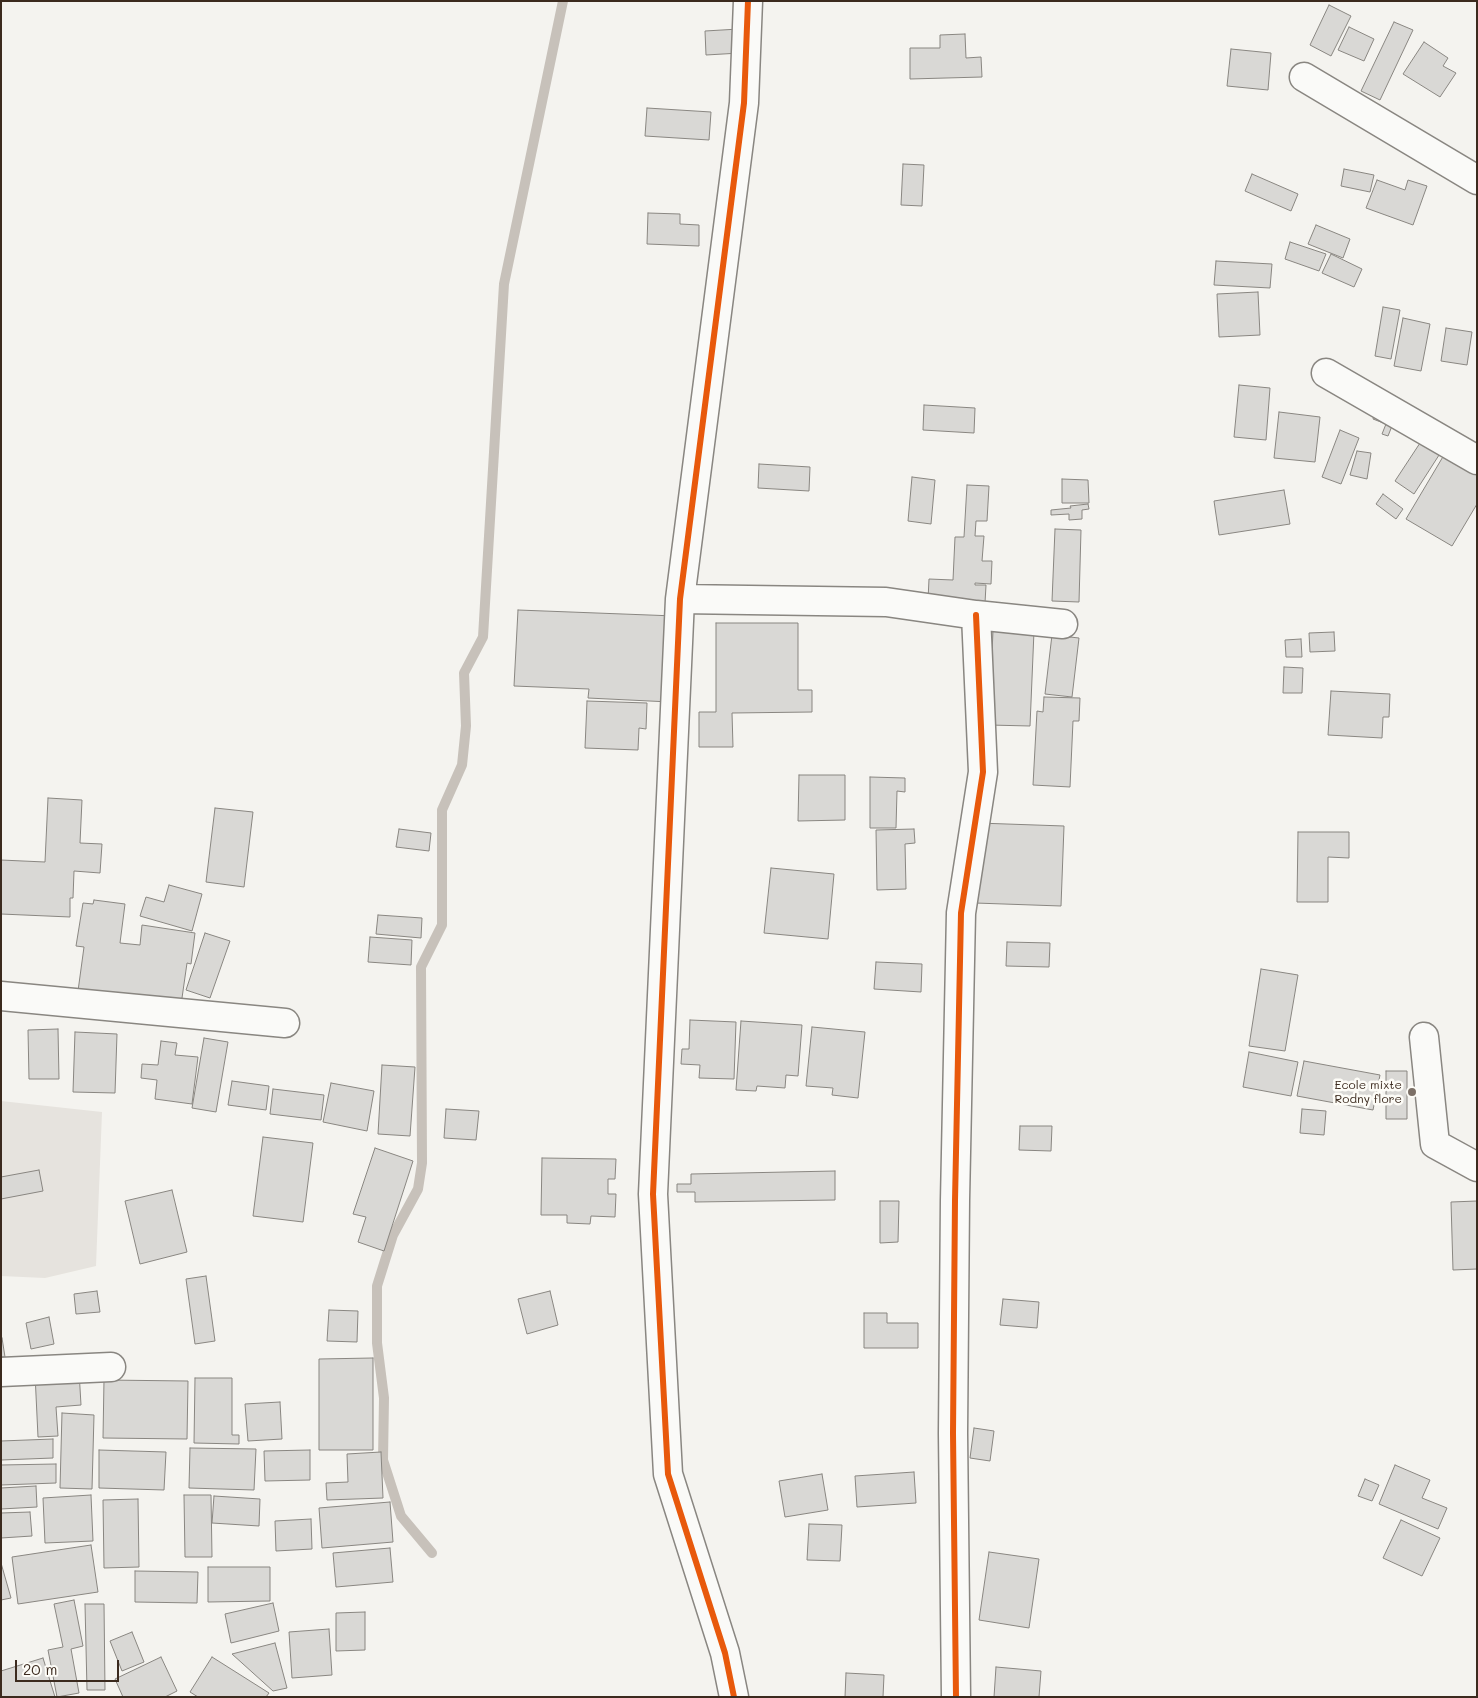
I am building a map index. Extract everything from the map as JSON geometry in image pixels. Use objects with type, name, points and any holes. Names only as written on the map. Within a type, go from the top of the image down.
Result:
[{"type":"street","points":[[734,1697],[725,1653],[668,1474],[654,1194],[680,599],[744,103],[748,1]]},
{"type":"street","points":[[1304,76],[1477,180]]},
{"type":"street","points":[[1326,374],[1477,460]]},
{"type":"street","points":[[680,599],[886,602],[976,615],[1063,624]]},
{"type":"street","points":[[956,1697],[953,1433],[954,1200],[961,913],[983,772],[976,615]]},
{"type":"street","points":[[1,996],[286,1023]]},
{"type":"street","points":[[1424,1037],[1435,1144],[1477,1167]]},
{"type":"street","points":[[1,1372],[111,1367]]},
{"type":"shaded area","points":[[1,1101],[102,1112],[96,1266],[45,1278],[1,1276]]},
{"type":"building","points":[[1329,5],[1351,16],[1331,56],[1310,45]]},
{"type":"building","points":[[1394,22],[1413,30],[1380,100],[1361,91]]},
{"type":"building","points":[[1349,27],[1374,39],[1364,61],[1338,50]]},
{"type":"building","points":[[739,29],[740,53],[706,55],[705,31]]},
{"type":"building","points":[[965,34],[966,58],[981,57],[982,77],[910,79],[910,48],[940,48],[940,35]]},
{"type":"building","points":[[1424,42],[1448,58],[1443,66],[1456,73],[1440,97],[1403,74]]},
{"type":"building","points":[[1231,49],[1271,53],[1268,90],[1227,86]]},
{"type":"building","points":[[647,108],[711,112],[709,140],[645,136]]},
{"type":"building","points":[[903,164],[924,165],[922,206],[901,205]]},
{"type":"building","points":[[1344,169],[1374,175],[1370,192],[1341,186]]},
{"type":"building","points":[[1252,174],[1298,194],[1291,211],[1245,191]]},
{"type":"building","points":[[1377,180],[1405,190],[1408,180],[1427,186],[1413,225],[1366,208]]},
{"type":"building","points":[[648,213],[680,214],[680,224],[699,225],[699,246],[647,244]]},
{"type":"building","points":[[1316,225],[1350,239],[1343,258],[1308,244]]},
{"type":"building","points":[[1290,242],[1326,254],[1319,271],[1285,259]]},
{"type":"building","points":[[1331,254],[1362,269],[1354,287],[1322,273]]},
{"type":"building","points":[[1216,261],[1272,264],[1270,288],[1214,285]]},
{"type":"building","points":[[1258,292],[1260,335],[1219,337],[1217,294]]},
{"type":"building","points":[[1383,307],[1400,310],[1391,359],[1375,356]]},
{"type":"building","points":[[1403,318],[1430,324],[1421,371],[1394,366]]},
{"type":"building","points":[[1446,328],[1472,332],[1467,365],[1441,361]]},
{"type":"building","points":[[1239,385],[1270,388],[1266,440],[1234,437]]},
{"type":"building","points":[[924,405],[975,408],[974,433],[923,430]]},
{"type":"building","points":[[1279,412],[1320,417],[1315,462],[1274,458]]},
{"type":"building","points":[[1375,412],[1392,426],[1388,436],[1382,434],[1386,424],[1373,419]]},
{"type":"building","points":[[1340,430],[1359,438],[1341,484],[1322,477]]},
{"type":"building","points":[[1422,440],[1441,452],[1414,494],[1395,481]]},
{"type":"building","points":[[1357,451],[1371,453],[1367,479],[1350,475]]},
{"type":"building","points":[[1444,455],[1477,475],[1477,504],[1452,546],[1406,519]]},
{"type":"building","points":[[759,464],[810,467],[809,491],[758,488]]},
{"type":"building","points":[[912,477],[935,480],[931,524],[908,521]]},
{"type":"building","points":[[1062,479],[1088,480],[1089,503],[1062,503]]},
{"type":"building","points":[[967,485],[989,486],[987,521],[976,521],[975,536],[984,536],[982,561],[992,561],[991,584],[975,583],[975,585],[986,585],[985,603],[928,600],[929,579],[953,580],[955,537],[964,537]]},
{"type":"building","points":[[1284,490],[1290,524],[1219,535],[1214,501]]},
{"type":"building","points":[[1383,494],[1403,509],[1396,519],[1376,504]]},
{"type":"building","points":[[1088,504],[1089,509],[1082,510],[1082,519],[1069,520],[1069,514],[1051,515],[1051,510]]},
{"type":"building","points":[[1055,529],[1081,530],[1079,602],[1052,601]]},
{"type":"building","points":[[518,610],[675,616],[670,702],[588,698],[589,689],[514,686]]},
{"type":"building","points":[[716,623],[798,623],[798,690],[812,690],[812,712],[732,713],[733,747],[699,747],[699,712],[716,712]]},
{"type":"building","points":[[993,630],[1034,631],[1030,726],[989,725]]},
{"type":"building","points":[[1334,632],[1335,651],[1310,652],[1309,633]]},
{"type":"building","points":[[1052,635],[1079,638],[1072,697],[1045,694]]},
{"type":"building","points":[[1301,639],[1302,657],[1286,657],[1285,640]]},
{"type":"building","points":[[1284,667],[1303,668],[1302,693],[1283,693]]},
{"type":"building","points":[[1331,691],[1390,694],[1389,717],[1383,717],[1382,738],[1328,735]]},
{"type":"building","points":[[1044,697],[1080,698],[1079,721],[1073,721],[1070,787],[1033,785],[1037,711],[1043,712]]},
{"type":"building","points":[[587,701],[647,703],[646,729],[639,728],[638,750],[585,748]]},
{"type":"building","points":[[799,775],[845,775],[845,820],[798,821]]},
{"type":"building","points":[[870,777],[905,778],[905,792],[897,791],[896,828],[870,828]]},
{"type":"building","points":[[48,798],[82,800],[80,843],[102,844],[100,873],[74,871],[73,898],[70,898],[70,917],[1,914],[1,860],[45,862]]},
{"type":"building","points":[[215,808],[253,812],[244,887],[206,882]]},
{"type":"building","points":[[978,823],[1064,826],[1061,906],[975,903]]},
{"type":"building","points":[[399,829],[431,833],[429,851],[396,847]]},
{"type":"building","points":[[914,829],[915,843],[905,844],[906,889],[877,890],[876,830]]},
{"type":"building","points":[[1298,832],[1349,832],[1349,858],[1328,857],[1328,902],[1297,902]]},
{"type":"building","points":[[771,868],[834,874],[828,939],[764,933]]},
{"type":"building","points":[[169,885],[202,894],[192,931],[140,916],[146,897],[164,902]]},
{"type":"building","points":[[94,900],[125,904],[120,943],[140,945],[142,925],[195,933],[191,964],[187,963],[181,1005],[78,991],[84,947],[76,946],[83,903],[93,904]]},
{"type":"building","points":[[378,915],[422,918],[421,938],[376,934]]},
{"type":"building","points":[[205,933],[230,941],[210,998],[186,990]]},
{"type":"building","points":[[370,937],[412,940],[411,965],[368,962]]},
{"type":"building","points":[[1007,942],[1050,943],[1049,967],[1006,966]]},
{"type":"building","points":[[876,962],[922,964],[921,992],[874,989]]},
{"type":"building","points":[[1261,969],[1298,975],[1285,1051],[1249,1046]]},
{"type":"building","points":[[690,1020],[736,1022],[734,1079],[699,1078],[700,1065],[681,1064],[682,1049],[689,1049]]},
{"type":"building","points":[[741,1021],[802,1025],[798,1076],[786,1075],[785,1088],[757,1086],[756,1091],[736,1090]]},
{"type":"building","points":[[812,1027],[865,1032],[858,1098],[832,1095],[833,1088],[806,1086]]},
{"type":"building","points":[[58,1029],[59,1079],[29,1079],[28,1030]]},
{"type":"building","points":[[75,1032],[117,1034],[115,1093],[73,1092]]},
{"type":"building","points":[[204,1038],[228,1042],[216,1112],[192,1108]]},
{"type":"building","points":[[161,1041],[177,1043],[175,1055],[198,1057],[192,1104],[155,1099],[157,1080],[141,1078],[142,1064],[158,1065]]},
{"type":"building","points":[[1249,1052],[1298,1062],[1291,1096],[1243,1087]]},
{"type":"building","points":[[1304,1061],[1380,1075],[1373,1110],[1297,1096]]},
{"type":"building","points":[[382,1065],[415,1067],[410,1136],[378,1134]]},
{"type":"building","points":[[1386,1071],[1407,1071],[1407,1119],[1386,1119]]},
{"type":"building","points":[[232,1081],[269,1086],[266,1110],[228,1105]]},
{"type":"building","points":[[331,1083],[374,1091],[367,1131],[323,1122]]},
{"type":"building","points":[[273,1089],[324,1095],[321,1120],[270,1114]]},
{"type":"building","points":[[446,1109],[479,1111],[476,1140],[444,1138]]},
{"type":"building","points":[[1302,1109],[1326,1111],[1324,1135],[1300,1133]]},
{"type":"building","points":[[1020,1126],[1052,1126],[1051,1151],[1019,1150]]},
{"type":"building","points":[[263,1137],[313,1143],[303,1222],[253,1216]]},
{"type":"building","points":[[375,1148],[413,1161],[384,1251],[358,1242],[366,1217],[353,1214]]},
{"type":"building","points":[[542,1158],[616,1159],[615,1179],[608,1179],[608,1194],[616,1194],[615,1217],[591,1216],[590,1224],[567,1223],[567,1215],[541,1215]]},
{"type":"building","points":[[39,1170],[43,1191],[1,1199],[1,1177]]},
{"type":"building","points":[[835,1171],[835,1200],[695,1202],[695,1192],[677,1192],[677,1184],[691,1184],[691,1174]]},
{"type":"building","points":[[172,1190],[187,1252],[140,1264],[125,1201]]},
{"type":"building","points":[[880,1201],[899,1201],[898,1242],[880,1243]]},
{"type":"building","points":[[1477,1201],[1477,1269],[1453,1270],[1451,1202]]},
{"type":"building","points":[[206,1276],[215,1341],[195,1344],[186,1279]]},
{"type":"building","points":[[97,1291],[100,1312],[76,1314],[74,1294]]},
{"type":"building","points":[[550,1291],[558,1325],[527,1334],[518,1299]]},
{"type":"building","points":[[1003,1299],[1039,1302],[1037,1328],[1000,1325]]},
{"type":"building","points":[[329,1310],[358,1311],[357,1342],[327,1341]]},
{"type":"building","points":[[864,1313],[887,1313],[887,1323],[918,1323],[918,1348],[864,1348]]},
{"type":"building","points":[[49,1317],[54,1344],[31,1349],[26,1323]]},
{"type":"building","points":[[2,1338],[5,1357],[1,1357]]},
{"type":"building","points":[[373,1358],[373,1450],[319,1450],[319,1359]]},
{"type":"building","points":[[79,1371],[81,1405],[56,1407],[58,1436],[38,1437],[35,1374]]},
{"type":"building","points":[[195,1378],[232,1378],[232,1435],[239,1435],[239,1444],[194,1443]]},
{"type":"building","points":[[104,1380],[188,1381],[187,1439],[103,1438]]},
{"type":"building","points":[[280,1402],[282,1439],[248,1441],[245,1404]]},
{"type":"building","points":[[62,1413],[94,1415],[92,1489],[60,1488]]},
{"type":"building","points":[[974,1428],[994,1431],[990,1461],[970,1458]]},
{"type":"building","points":[[53,1439],[53,1458],[1,1460],[1,1441]]},
{"type":"building","points":[[190,1448],[256,1449],[254,1490],[189,1488]]},
{"type":"building","points":[[99,1450],[166,1452],[164,1490],[99,1488]]},
{"type":"building","points":[[310,1450],[310,1480],[265,1481],[264,1451]]},
{"type":"building","points":[[381,1452],[383,1498],[327,1500],[326,1483],[348,1482],[347,1454]]},
{"type":"building","points":[[56,1464],[56,1483],[1,1485],[1,1465]]},
{"type":"building","points":[[1395,1465],[1430,1480],[1422,1498],[1447,1508],[1438,1529],[1379,1504]]},
{"type":"building","points":[[914,1472],[916,1503],[857,1507],[855,1476]]},
{"type":"building","points":[[822,1474],[828,1510],[785,1517],[779,1481]]},
{"type":"building","points":[[1365,1479],[1379,1485],[1372,1501],[1358,1496]]},
{"type":"building","points":[[36,1486],[37,1507],[1,1509],[1,1488]]},
{"type":"building","points":[[91,1495],[93,1541],[45,1543],[43,1498]]},
{"type":"building","points":[[184,1495],[211,1495],[212,1557],[185,1557]]},
{"type":"building","points":[[214,1496],[260,1499],[259,1526],[212,1523]]},
{"type":"building","points":[[138,1499],[139,1567],[104,1568],[103,1500]]},
{"type":"building","points":[[390,1502],[393,1542],[322,1548],[319,1508]]},
{"type":"building","points":[[30,1512],[32,1536],[1,1538],[1,1513]]},
{"type":"building","points":[[311,1519],[312,1549],[276,1551],[275,1521]]},
{"type":"building","points":[[1401,1520],[1440,1538],[1422,1576],[1383,1558]]},
{"type":"building","points":[[809,1524],[842,1525],[840,1561],[807,1560]]},
{"type":"building","points":[[91,1545],[98,1592],[18,1604],[12,1557]]},
{"type":"building","points":[[390,1548],[393,1582],[336,1587],[333,1553]]},
{"type":"building","points":[[989,1552],[1039,1559],[1029,1628],[979,1620]]},
{"type":"building","points":[[1,1563],[11,1598],[1,1600]]},
{"type":"building","points":[[208,1567],[270,1567],[270,1601],[208,1602]]},
{"type":"building","points":[[135,1571],[198,1572],[197,1603],[135,1602]]},
{"type":"building","points":[[74,1600],[83,1646],[71,1649],[79,1693],[57,1697],[48,1650],[63,1647],[54,1604]]},
{"type":"building","points":[[273,1603],[279,1631],[231,1643],[225,1614]]},
{"type":"building","points":[[85,1604],[104,1604],[105,1690],[87,1690]]},
{"type":"building","points":[[365,1612],[365,1650],[336,1651],[336,1613]]},
{"type":"building","points":[[329,1629],[332,1675],[292,1678],[289,1632]]},
{"type":"building","points":[[132,1632],[144,1662],[122,1671],[110,1641]]},
{"type":"building","points":[[275,1643],[287,1688],[273,1691],[232,1654]]},
{"type":"building","points":[[161,1657],[177,1691],[165,1697],[123,1697],[115,1679]]},
{"type":"building","points":[[212,1657],[269,1693],[266,1697],[198,1697],[190,1692]]},
{"type":"building","points":[[43,1658],[55,1697],[1,1697],[1,1671]]},
{"type":"building","points":[[996,1667],[1041,1671],[1039,1697],[994,1697]]},
{"type":"building","points":[[846,1673],[884,1675],[883,1697],[845,1697]]},
{"type":"waterway","points":[[432,1553],[401,1516],[383,1460],[384,1398],[377,1343],[377,1286],[393,1235],[418,1189],[422,1163],[421,967],[442,925],[442,810],[462,765],[466,726],[464,673],[483,637],[504,284],[563,1]]},
{"type":"cycle path","points":[[734,1697],[725,1653],[668,1474],[653,1194],[680,599],[744,103],[748,1]]},
{"type":"cycle path","points":[[956,1697],[953,1433],[955,1200],[961,913],[983,772],[976,615]]},
{"type":"place","name":"Ecole mixte Rodny flore","points":[[1412,1092]]}]
